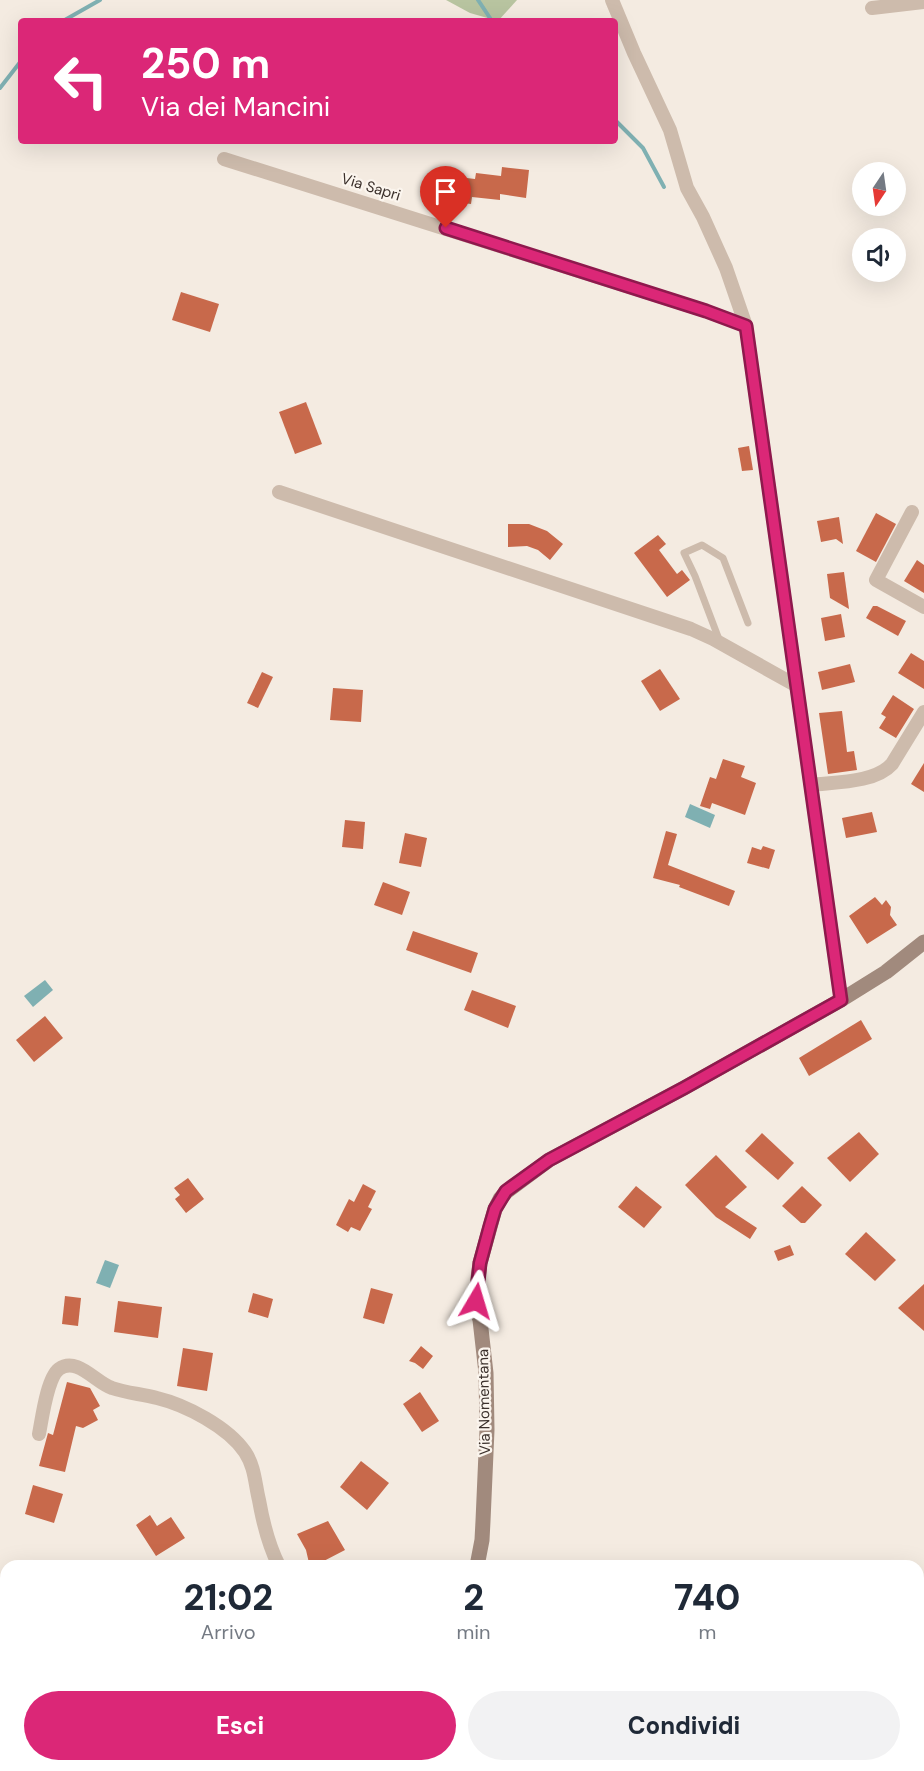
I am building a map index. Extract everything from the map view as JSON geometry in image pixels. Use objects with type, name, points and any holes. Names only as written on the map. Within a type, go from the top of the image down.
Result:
[{"type":"main road","name":"Via Nomentana","points":[[478,1560],[482,1540],[487,1402],[486,1373],[476,1301],[480,1263],[500,1199],[506,1191],[549,1160],[841,1000],[921,949]]},
{"type":"street","points":[[612,0],[670,130],[687,189],[726,268],[746,326],[841,1000]]},
{"type":"street","points":[[872,8],[924,2]]},
{"type":"street","name":"Via Sapri","points":[[224,159],[696,307],[746,326]]},
{"type":"street","points":[[279,492],[691,629],[797,686]]},
{"type":"street","points":[[912,512],[876,580],[924,607]]},
{"type":"street","points":[[811,785],[870,777],[885,771],[892,764],[924,712]]},
{"type":"street","points":[[39,1434],[54,1374],[67,1366],[84,1370],[112,1388],[164,1399],[192,1411],[231,1436],[250,1460],[266,1533],[277,1560]]},
{"type":"lane","points":[[720,643],[684,553],[702,545],[723,558],[748,623]]},
{"type":"green space","points":[[446,0],[517,0],[501,18],[488,18],[470,13]]},
{"type":"water","points":[[690,804],[715,815],[710,828],[685,817]]},
{"type":"water","points":[[45,980],[53,990],[33,1007],[24,996]]},
{"type":"water","points":[[105,1260],[119,1265],[110,1288],[96,1283]]},
{"type":"building","points":[[502,167],[529,170],[526,198],[500,194],[500,200],[472,197],[471,204],[447,201],[450,176],[475,179],[476,173],[501,176]]},
{"type":"building","points":[[181,292],[219,304],[210,332],[172,320]]},
{"type":"building","points":[[306,402],[322,444],[295,454],[279,412]]},
{"type":"building","points":[[749,446],[753,470],[742,471],[738,448]]},
{"type":"building","points":[[876,513],[896,524],[876,562],[856,551]]},
{"type":"building","points":[[839,517],[843,544],[836,539],[821,542],[817,521]]},
{"type":"building","points":[[508,524],[529,524],[547,531],[563,544],[550,560],[538,550],[527,546],[508,547]]},
{"type":"building","points":[[658,535],[666,544],[659,550],[677,574],[682,570],[690,580],[667,597],[634,553]]},
{"type":"building","points":[[917,560],[924,565],[924,593],[904,581]]},
{"type":"building","points":[[844,572],[849,609],[830,598],[827,574]]},
{"type":"building","points":[[873,606],[906,621],[898,636],[866,618]]},
{"type":"building","points":[[841,614],[845,637],[825,641],[821,618]]},
{"type":"building","points":[[911,653],[924,661],[924,689],[898,673]]},
{"type":"building","points":[[850,664],[855,682],[822,690],[818,672]]},
{"type":"building","points":[[660,669],[680,699],[660,711],[641,681]]},
{"type":"building","points":[[262,672],[273,677],[258,708],[247,703]]},
{"type":"building","points":[[333,688],[363,690],[361,722],[330,720]]},
{"type":"building","points":[[893,695],[914,709],[896,738],[879,728],[886,717],[881,714]]},
{"type":"building","points":[[842,711],[847,752],[854,751],[857,770],[828,774],[819,713]]},
{"type":"building","points":[[723,759],[745,766],[741,777],[756,783],[745,815],[712,803],[710,809],[700,806],[710,777],[716,779]]},
{"type":"building","points":[[924,763],[924,792],[911,784]]},
{"type":"building","points":[[872,812],[877,832],[846,838],[842,818]]},
{"type":"building","points":[[345,820],[365,822],[363,849],[342,847]]},
{"type":"building","points":[[666,831],[677,834],[668,865],[735,891],[729,906],[679,887],[680,885],[653,878]]},
{"type":"building","points":[[405,833],[427,838],[421,867],[399,863]]},
{"type":"building","points":[[763,846],[775,850],[769,869],[747,863],[752,847],[761,850]]},
{"type":"building","points":[[383,882],[410,892],[402,915],[374,905]]},
{"type":"building","points":[[875,897],[882,905],[886,900],[891,907],[890,915],[897,925],[867,944],[849,916]]},
{"type":"building","points":[[413,931],[478,953],[471,973],[406,950]]},
{"type":"building","points":[[472,990],[516,1006],[508,1028],[464,1010]]},
{"type":"building","points":[[45,1016],[63,1038],[34,1062],[16,1040]]},
{"type":"building","points":[[861,1020],[872,1039],[809,1076],[799,1058]]},
{"type":"building","points":[[859,1132],[879,1154],[850,1182],[827,1158]]},
{"type":"building","points":[[762,1133],[794,1163],[778,1180],[745,1151]]},
{"type":"building","points":[[716,1155],[747,1187],[725,1207],[757,1228],[750,1239],[716,1217],[685,1185]]},
{"type":"building","points":[[188,1178],[204,1199],[186,1213],[175,1199],[180,1195],[174,1188]]},
{"type":"building","points":[[363,1184],[376,1191],[368,1207],[372,1209],[360,1231],[351,1227],[348,1232],[336,1225],[349,1199],[354,1202]]},
{"type":"building","points":[[636,1186],[662,1207],[644,1228],[618,1207]]},
{"type":"building","points":[[802,1186],[822,1205],[805,1223],[801,1223],[782,1206]]},
{"type":"building","points":[[866,1232],[896,1260],[875,1281],[845,1254]]},
{"type":"building","points":[[790,1245],[794,1255],[778,1261],[774,1251]]},
{"type":"building","points":[[924,1284],[924,1331],[898,1308]]},
{"type":"building","points":[[371,1288],[393,1294],[384,1324],[363,1318]]},
{"type":"building","points":[[253,1293],[273,1299],[268,1318],[248,1312]]},
{"type":"building","points":[[65,1296],[81,1298],[78,1326],[62,1324]]},
{"type":"building","points":[[118,1301],[162,1307],[158,1338],[114,1332]]},
{"type":"building","points":[[421,1346],[433,1356],[423,1369],[409,1361]]},
{"type":"building","points":[[183,1348],[213,1353],[207,1391],[177,1386]]},
{"type":"building","points":[[67,1382],[90,1388],[100,1406],[93,1410],[98,1420],[83,1428],[76,1426],[65,1472],[39,1466],[48,1433],[53,1435]]},
{"type":"building","points":[[420,1392],[439,1421],[422,1432],[403,1404]]},
{"type":"building","points":[[361,1461],[389,1483],[367,1510],[340,1487]]},
{"type":"building","points":[[33,1485],[63,1494],[54,1523],[25,1514]]},
{"type":"building","points":[[150,1515],[157,1526],[171,1517],[185,1538],[156,1556],[136,1525]]},
{"type":"building","points":[[328,1521],[345,1550],[326,1560],[308,1560],[306,1550],[297,1534]]},
{"type":"waterway","points":[[68,18],[100,0]]},
{"type":"waterway","points":[[478,0],[490,18]]},
{"type":"waterway","points":[[0,88],[18,65]]},
{"type":"waterway","points":[[618,123],[643,148],[664,187]]},
{"type":"route","points":[[446,228],[720,315],[746,326],[841,1000],[549,1160],[506,1191],[495,1209],[490,1226],[480,1263],[476,1301]]}]
